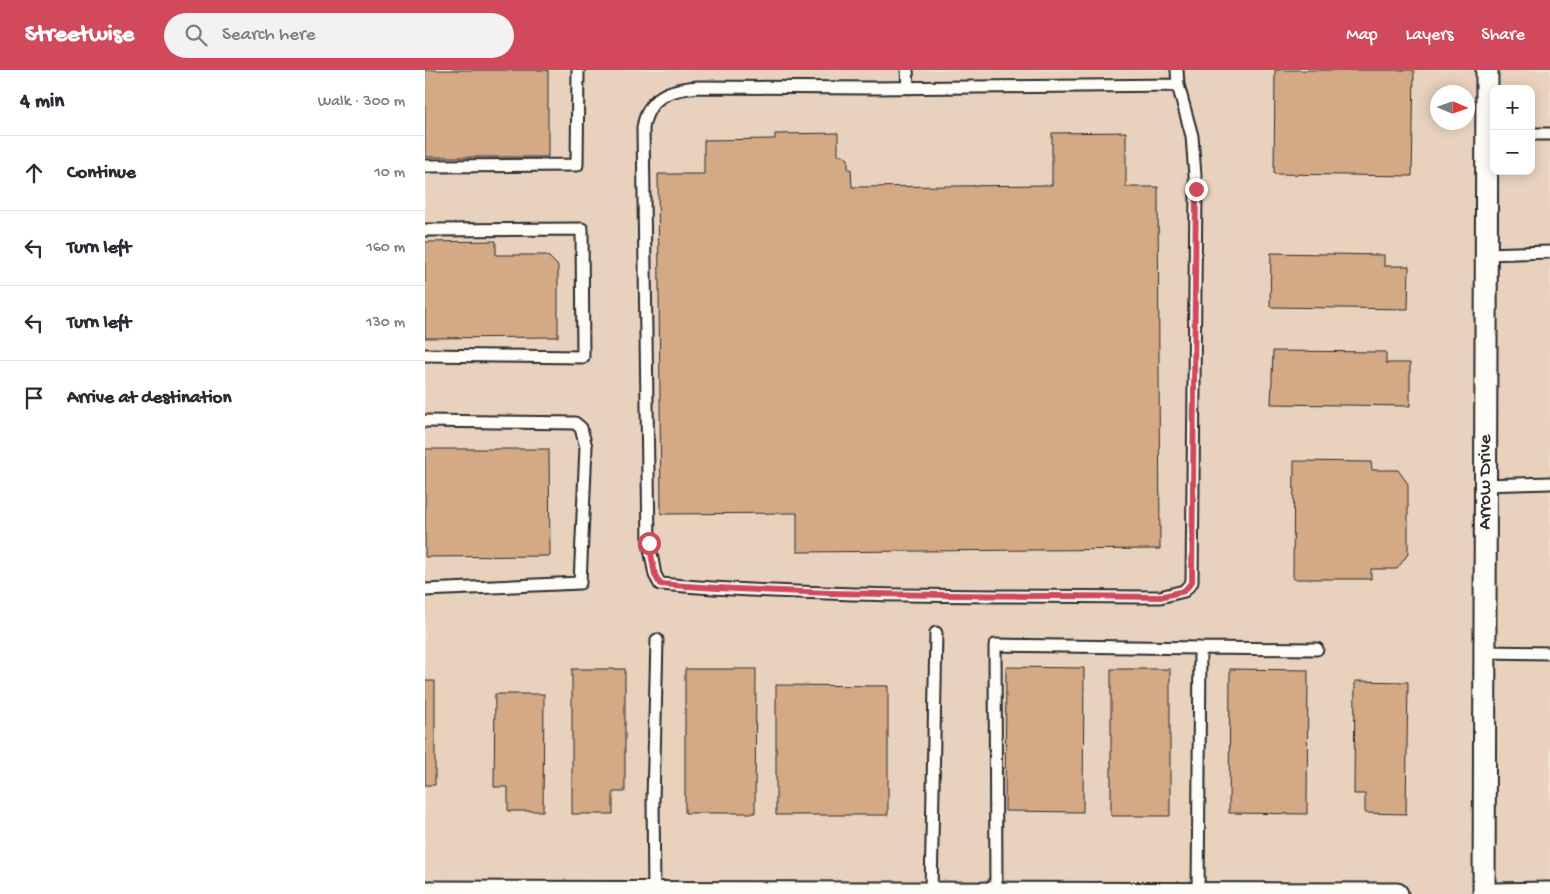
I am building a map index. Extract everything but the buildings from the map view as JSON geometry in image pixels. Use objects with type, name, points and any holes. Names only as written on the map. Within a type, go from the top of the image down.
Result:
[{"type":"street","name":"Arrow Drive","points":[[1484,894],[1486,254],[1490,135],[1487,70]]},
{"type":"street","points":[[425,892],[529,894],[654,892],[1397,894]]},
{"type":"street","points":[[1496,894],[1550,893]]},
{"type":"lane","points":[[425,166],[577,165],[578,70]]},
{"type":"lane","points":[[907,70],[908,88]]},
{"type":"lane","points":[[1177,70],[1178,85],[1192,136],[1196,189],[1192,582],[1184,591],[1160,597],[903,594],[720,589],[660,584],[655,575],[649,543],[643,128],[645,113],[655,102],[678,88],[1178,85]]},
{"type":"lane","points":[[1535,134],[1550,134]]},
{"type":"lane","points":[[425,230],[583,229],[583,357],[425,355]]},
{"type":"lane","points":[[1486,254],[1550,252]]},
{"type":"lane","points":[[425,421],[575,423],[581,428],[586,447],[580,582],[425,590]]},
{"type":"lane","points":[[1485,485],[1550,483]]},
{"type":"lane","points":[[931,893],[936,634]]},
{"type":"lane","points":[[654,892],[653,801],[657,640]]},
{"type":"lane","points":[[996,893],[995,645],[1317,649]]},
{"type":"lane","points":[[1197,894],[1200,648]]},
{"type":"lane","points":[[1485,652],[1550,653]]},
{"type":"shaded area","points":[[425,70],[1550,70],[1550,894],[425,894]]},
{"type":"route","points":[[649,543],[655,575],[660,584],[720,589],[903,594],[1160,597],[1184,591],[1192,582],[1196,189]]}]
